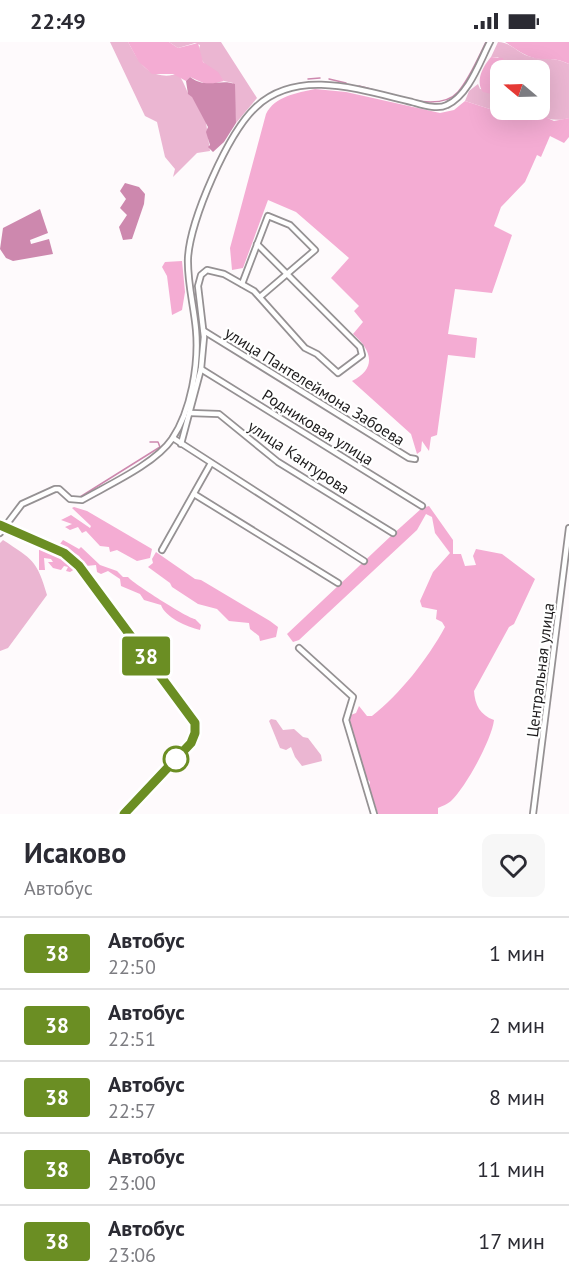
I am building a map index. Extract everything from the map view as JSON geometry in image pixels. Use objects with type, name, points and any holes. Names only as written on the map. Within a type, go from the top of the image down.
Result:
[{"type":"main road","points":[[1,529],[64,553],[79,566],[195,723],[195,733],[191,743],[124,814]]},
{"type":"street","points":[[1,529],[22,504],[46,492],[59,489],[70,499],[82,500],[147,461],[173,438],[185,408],[194,370],[196,333],[188,270],[189,246],[212,178],[250,114],[272,96],[294,88],[318,85],[345,87],[432,106],[448,105],[467,85],[490,42]]},
{"type":"street","points":[[242,284],[269,216],[291,226],[315,249],[260,297]]},
{"type":"street","points":[[182,444],[201,369],[204,331],[198,286],[201,275],[210,269],[242,284],[260,297],[305,348],[340,374],[362,355],[362,349],[256,244]]},
{"type":"street","name":"улица Пантелеймона Забоева","points":[[204,331],[401,453],[415,459]]},
{"type":"street","name":"Родниковая улица","points":[[201,369],[422,506]]},
{"type":"street","name":"улица Кантурова","points":[[190,413],[219,414],[278,462],[393,533]]},
{"type":"street","points":[[173,438],[364,561]]},
{"type":"street","points":[[162,550],[212,463]]},
{"type":"street","points":[[194,494],[338,583]]},
{"type":"street","name":"Центральная улица","points":[[533,814],[569,528]]},
{"type":"street","points":[[299,648],[353,698],[346,720],[374,814]]},
{"type":"shaded area","points":[[110,42],[128,42],[139,61],[151,72],[163,76],[178,75],[206,122],[210,151],[197,153],[173,177],[175,169],[165,157],[157,122],[145,116]]},
{"type":"shaded area","points":[[128,42],[169,42],[178,48],[198,43],[203,62],[218,72],[224,81],[208,85],[190,77],[186,81],[173,74],[152,74],[139,62]]},
{"type":"shaded area","points":[[169,42],[221,42],[257,98],[236,123],[233,83],[224,81],[203,61],[200,57],[200,45],[195,43],[178,48]]},
{"type":"shaded area","points":[[498,42],[528,56],[558,60],[569,64],[569,118],[550,119],[550,60],[500,60],[498,57],[491,57]]},
{"type":"shaded area","points":[[505,42],[569,42],[569,64],[558,60],[531,57]]},
{"type":"shaded area","points":[[491,57],[503,58],[503,60],[490,60],[490,94],[483,92],[480,83],[485,65]]},
{"type":"shaded area","points":[[190,77],[202,83],[235,84],[236,123],[224,142],[213,152],[208,147],[210,145],[206,132],[208,127],[192,97],[188,94],[186,81]]},
{"type":"shaded area","points":[[478,84],[480,89],[490,90],[490,109],[465,101],[469,91]]},
{"type":"shaded area","points":[[315,89],[346,92],[440,113],[454,110],[465,101],[490,109],[490,120],[554,121],[569,118],[569,137],[564,143],[550,136],[541,157],[537,155],[525,182],[501,207],[494,226],[512,235],[492,293],[455,289],[448,334],[477,338],[475,358],[448,355],[437,435],[431,437],[429,451],[422,441],[421,451],[417,454],[411,434],[352,381],[365,371],[368,365],[368,353],[353,334],[363,322],[354,311],[359,306],[331,278],[349,258],[296,212],[268,200],[243,268],[232,270],[230,248],[266,114],[275,103],[294,94]]},
{"type":"shaded area","points":[[125,183],[139,187],[145,194],[144,204],[132,239],[123,240],[119,227],[127,215],[120,208],[126,199],[120,191]]},
{"type":"shaded area","points":[[40,209],[48,233],[30,240],[31,244],[49,239],[53,254],[13,261],[6,258],[0,249],[3,228]]},
{"type":"shaded area","points":[[182,261],[185,292],[182,310],[172,315],[167,276],[162,267],[165,262]]},
{"type":"shaded area","points":[[429,506],[453,540],[453,554],[461,554],[465,566],[476,565],[473,556],[476,549],[502,554],[535,579],[514,624],[509,627],[474,691],[479,709],[494,720],[483,750],[464,785],[451,801],[438,808],[438,814],[378,814],[369,786],[370,782],[364,775],[347,721],[348,716],[356,713],[359,706],[367,716],[372,716],[393,697],[430,652],[445,627],[436,619],[437,610],[422,607],[420,601],[433,572],[450,553],[435,533],[432,517],[426,514],[417,530],[299,640],[293,642],[287,634],[392,535],[422,508]]},
{"type":"shaded area","points":[[72,508],[87,511],[152,549],[150,558],[137,561],[117,550],[110,552],[109,547],[100,546],[86,531],[82,533],[78,527],[70,530],[65,527],[72,524],[61,520],[71,515],[90,528],[91,526]]},
{"type":"shaded area","points":[[3,540],[21,552],[36,567],[47,595],[8,648],[0,651],[0,543]]},
{"type":"shaded area","points":[[63,540],[79,549],[81,547],[100,565],[117,571],[123,577],[128,577],[160,600],[195,619],[201,625],[200,630],[177,621],[167,614],[161,605],[144,600],[140,594],[121,586],[120,579],[108,571],[101,574],[97,572],[96,565],[86,566],[79,556],[60,544]]},
{"type":"shaded area","points":[[39,548],[62,557],[75,569],[70,572],[66,571],[68,567],[64,566],[61,570],[53,568],[48,562],[53,562],[51,559],[44,558],[45,570],[39,570]]},
{"type":"shaded area","points":[[156,552],[195,579],[201,580],[270,621],[278,627],[276,637],[260,641],[259,636],[250,629],[249,623],[229,621],[217,609],[198,604],[172,587],[148,567],[153,563],[152,559]]},
{"type":"shaded area","points":[[276,720],[283,730],[294,729],[303,737],[308,738],[321,755],[322,761],[302,766],[291,747],[286,750],[280,748],[269,721]]},
{"type":"waterway","points":[[359,86],[411,100],[438,102],[449,99],[466,81],[486,42]]},
{"type":"waterway","points":[[308,79],[320,78]]},
{"type":"waterway","points":[[329,79],[346,83]]},
{"type":"waterway","points":[[80,497],[160,447],[158,442],[150,442]]},
{"type":"bus line","name":"38","points":[[0,525],[36,543],[64,553],[79,566],[195,723],[196,730],[191,743],[124,814]]}]
